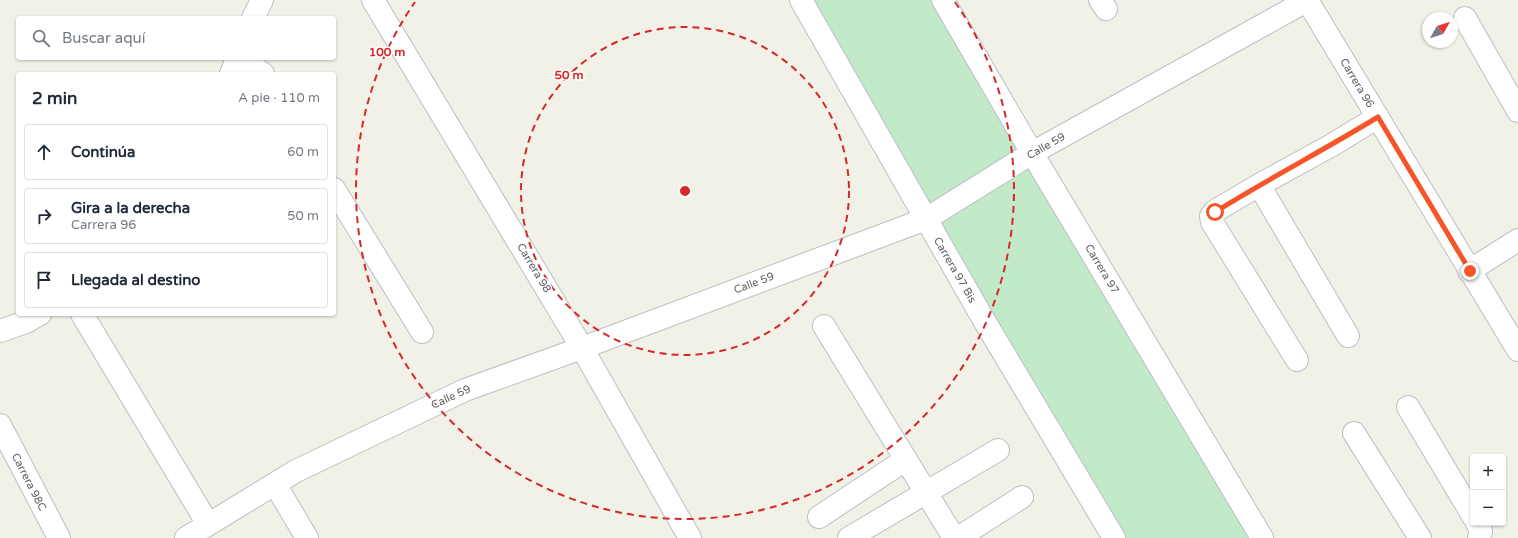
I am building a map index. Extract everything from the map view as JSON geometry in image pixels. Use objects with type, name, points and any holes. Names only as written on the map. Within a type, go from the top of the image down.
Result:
[{"type":"street","points":[[254,16],[262,0]]},
{"type":"street","name":"Carrera 98","points":[[373,0],[582,348],[690,538]]},
{"type":"street","name":"Carrera 97 Bis","points":[[801,0],[985,322],[1114,538]]},
{"type":"street","name":"Carrera 97","points":[[943,0],[1032,153],[1262,538]]},
{"type":"street","name":"Calle 59","points":[[186,538],[296,471],[465,390],[582,348],[926,219],[1032,153],[1308,0]]},
{"type":"street","name":"Carrera 96","points":[[1308,0],[1518,350]]},
{"type":"street","points":[[1465,18],[1518,111]]},
{"type":"street","points":[[232,72],[236,60]]},
{"type":"street","points":[[245,60],[260,72]]},
{"type":"street","points":[[1298,360],[1212,222],[1211,216],[1259,185],[1332,145],[1378,117]]},
{"type":"street","points":[[1259,185],[1348,336]]},
{"type":"street","points":[[336,192],[422,332]]},
{"type":"street","points":[[1470,271],[1518,240]]},
{"type":"street","points":[[0,331],[26,322],[36,316]]},
{"type":"street","points":[[83,316],[208,524]]},
{"type":"street","points":[[824,326],[954,538]]},
{"type":"street","points":[[1408,407],[1470,511]]},
{"type":"street","name":"Carrera 98C","points":[[0,425],[59,538]]},
{"type":"street","points":[[1354,433],[1420,538]]},
{"type":"street","points":[[849,538],[998,450]]},
{"type":"street","points":[[819,517],[905,460]]},
{"type":"street","points":[[274,484],[307,538]]},
{"type":"street","points":[[958,538],[1022,497]]},
{"type":"street","points":[[1478,526],[1481,531],[1479,538]]},
{"type":"green space","points":[[801,0],[943,0],[1262,538],[1114,538]]},
{"type":"route","points":[[1215,212],[1378,117],[1470,271]]}]
